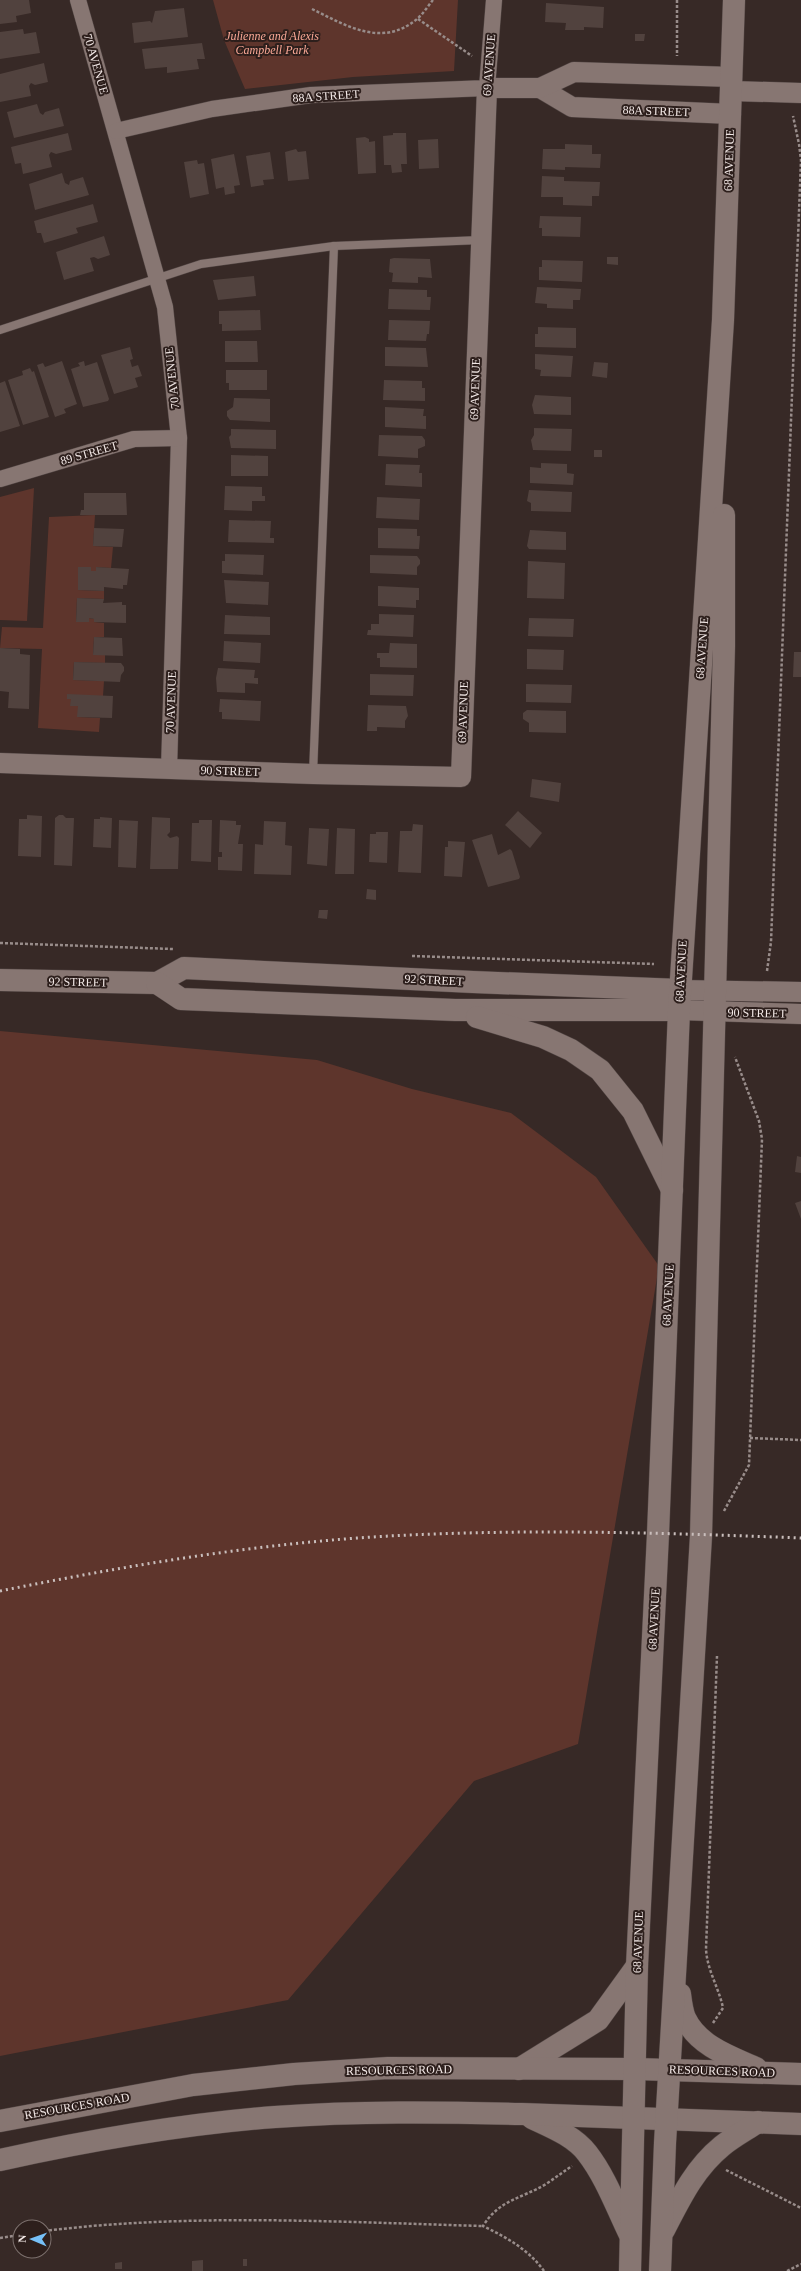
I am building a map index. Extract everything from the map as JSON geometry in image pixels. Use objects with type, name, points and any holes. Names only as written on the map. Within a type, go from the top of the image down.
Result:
[{"type":"main road","name":"68 AVENUE","points":[[630,2271],[636,2069],[637,1966],[673,1191],[680,1000],[723,320],[734,0]]},
{"type":"main road","name":"68 AVENUE","points":[[660,2271],[675,1974],[701,1536],[724,646],[723,320]]},
{"type":"main road","name":"92 STREET","points":[[0,980],[157,983],[184,968],[473,982],[680,1000]]},
{"type":"main road","name":"92 STREET","points":[[157,983],[181,999],[364,1008],[455,1010],[680,1000]]},
{"type":"main road","points":[[455,1010],[543,1037],[570,1050],[600,1070],[633,1111],[673,1191]]},
{"type":"main road","points":[[519,2069],[598,2020],[637,1966]]},
{"type":"main road","points":[[675,1974],[685,2018],[702,2039],[727,2055],[768,2073]]},
{"type":"main road","name":"RESOURCES ROAD","points":[[0,2121],[193,2085],[294,2074],[388,2068],[636,2069],[801,2074]]},
{"type":"main road","points":[[0,2160],[74,2144],[175,2128],[275,2117],[421,2112],[634,2117],[667,2120],[801,2124]]},
{"type":"main road","points":[[526,2114],[560,2132],[587,2152],[609,2190],[631,2238]]},
{"type":"main road","points":[[661,2237],[688,2184],[709,2158],[723,2145],[758,2122]]},
{"type":"street","name":"70 AVENUE","points":[[78,0],[165,307],[179,438],[169,769]]},
{"type":"street","name":"69 AVENUE","points":[[460,777],[487,88],[494,0]]},
{"type":"street","name":"88A STREET","points":[[116,131],[212,109],[311,95],[487,88],[540,88],[574,72],[732,84],[801,93]]},
{"type":"street","name":"88A STREET","points":[[540,88],[572,107],[731,114]]},
{"type":"street","name":"89 STREET","points":[[0,479],[134,439],[179,438]]},
{"type":"street","name":"90 STREET","points":[[0,763],[313,774],[460,777]]},
{"type":"street","name":"90 STREET","points":[[714,1001],[801,992]]},
{"type":"street","name":"92 STREET","points":[[680,1000],[714,1001]]},
{"type":"street","name":"90 STREET","points":[[714,1001],[801,1014]]},
{"type":"lane","points":[[0,330],[201,264],[334,246],[481,240]]},
{"type":"lane","points":[[313,774],[334,246]]},
{"type":"path","points":[[312,9],[358,31],[392,33],[418,19],[433,0]]},
{"type":"path","points":[[677,0],[677,59]]},
{"type":"path","points":[[418,19],[474,58]]},
{"type":"path","points":[[766,976],[771,942],[800,160],[800,144],[793,116]]},
{"type":"path","points":[[723,1517],[724,1510],[749,1465],[762,1139],[759,1121],[734,1055]]},
{"type":"path","points":[[750,1438],[801,1440]]},
{"type":"path","points":[[709,2028],[723,2008],[720,1991],[707,1963],[706,1949],[717,1655]]},
{"type":"path","points":[[483,2226],[490,2216],[509,2200],[546,2184],[577,2162]]},
{"type":"path","points":[[722,2168],[801,2208]]},
{"type":"path","points":[[52,2230],[101,2224],[227,2220],[483,2226],[502,2235],[528,2253],[544,2271]]},
{"type":"path","points":[[0,2238],[12,2236]]},
{"type":"path","points":[[787,2271],[801,2264]]},
{"type":"green space","name":"Julienne and Alexis Campbell Park","points":[[213,0],[458,0],[454,71],[353,77],[245,89],[224,40]]},
{"type":"green space","points":[[34,488],[27,621],[0,620],[0,497]]},
{"type":"green space","points":[[95,515],[93,546],[113,547],[111,568],[96,567],[96,571],[91,571],[91,567],[78,567],[78,590],[104,591],[104,599],[77,598],[76,621],[89,622],[89,618],[94,619],[94,622],[104,623],[104,637],[94,637],[93,655],[105,655],[105,663],[74,662],[73,680],[104,681],[103,696],[67,699],[71,699],[71,706],[78,706],[78,717],[100,718],[99,732],[38,728],[42,649],[0,648],[2,627],[43,628],[49,517]]},
{"type":"green space","points":[[0,1031],[317,1060],[412,1089],[511,1113],[596,1177],[659,1266],[578,1744],[474,1781],[288,2000],[0,2056]]},
{"type":"building","points":[[0,0],[29,0],[31,13],[16,16],[17,22],[0,24]]},
{"type":"building","points":[[546,3],[604,7],[603,28],[584,27],[584,30],[565,30],[566,23],[545,22]]},
{"type":"building","points":[[184,8],[188,37],[134,43],[132,23],[150,21],[152,23],[155,11]]},
{"type":"building","points":[[23,29],[24,34],[36,32],[40,53],[0,59],[0,32]]},
{"type":"building","points":[[635,34],[645,34],[644,41],[635,41]]},
{"type":"building","points":[[202,43],[205,59],[197,59],[199,69],[167,73],[167,67],[145,69],[142,49]]},
{"type":"building","points":[[44,63],[48,82],[35,85],[31,83],[29,86],[31,96],[0,102],[0,74]]},
{"type":"building","points":[[37,104],[40,113],[43,115],[45,112],[59,108],[64,126],[14,138],[7,112]]},
{"type":"building","points":[[68,133],[72,150],[56,154],[51,152],[49,155],[52,167],[23,174],[21,163],[15,164],[11,147]]},
{"type":"building","points":[[393,133],[406,133],[407,164],[401,164],[402,172],[392,173],[391,165],[384,165],[383,136],[393,135]]},
{"type":"building","points":[[365,137],[369,139],[369,142],[375,141],[376,173],[358,174],[356,138]]},
{"type":"building","points":[[438,139],[439,168],[419,169],[418,140]]},
{"type":"building","points":[[565,144],[592,145],[592,154],[601,154],[600,168],[565,167],[565,170],[542,169],[543,149],[565,149]]},
{"type":"building","points":[[296,149],[298,152],[306,151],[309,179],[288,181],[285,152]]},
{"type":"building","points":[[270,152],[274,179],[263,180],[264,185],[251,187],[246,156]]},
{"type":"building","points":[[234,154],[240,185],[234,186],[235,193],[225,195],[224,187],[216,189],[211,159]]},
{"type":"building","points":[[197,160],[198,164],[204,163],[209,194],[190,198],[184,162]]},
{"type":"building","points":[[62,173],[65,183],[69,185],[70,181],[83,177],[89,195],[35,210],[29,184]]},
{"type":"building","points":[[542,176],[564,177],[564,181],[600,182],[599,196],[592,196],[592,206],[563,205],[563,197],[541,197]]},
{"type":"building","points":[[93,204],[98,222],[76,228],[78,233],[44,243],[41,233],[37,233],[34,221]]},
{"type":"building","points":[[540,216],[581,217],[580,237],[542,236],[542,228],[539,228]]},
{"type":"building","points":[[104,236],[110,255],[98,259],[94,257],[90,258],[94,271],[64,280],[56,252]]},
{"type":"building","points":[[607,257],[618,257],[618,265],[607,264]]},
{"type":"building","points":[[390,259],[430,259],[432,278],[418,277],[418,283],[392,282],[393,273],[389,272]]},
{"type":"building","points":[[542,260],[583,261],[582,282],[539,280],[539,267],[542,267]]},
{"type":"building","points":[[254,276],[256,296],[218,300],[213,280]]},
{"type":"building","points":[[537,287],[581,289],[580,300],[573,300],[573,309],[547,308],[547,304],[535,303]]},
{"type":"building","points":[[389,289],[427,290],[427,297],[431,297],[430,310],[388,309]]},
{"type":"building","points":[[260,310],[261,330],[222,331],[222,324],[219,324],[219,311]]},
{"type":"building","points":[[389,320],[430,321],[429,334],[427,334],[426,341],[388,340]]},
{"type":"building","points":[[538,327],[576,328],[576,348],[535,347],[535,334],[538,334]]},
{"type":"building","points":[[225,341],[257,341],[258,362],[225,362]]},
{"type":"building","points":[[130,347],[133,359],[130,360],[132,367],[138,365],[142,376],[135,378],[138,387],[114,394],[101,355]]},
{"type":"building","points":[[385,347],[426,348],[428,367],[385,366]]},
{"type":"building","points":[[535,354],[573,356],[571,377],[540,376],[541,370],[535,369]]},
{"type":"building","points":[[62,361],[77,404],[64,409],[66,413],[55,417],[37,365],[43,363],[45,367]]},
{"type":"building","points":[[84,361],[85,366],[97,362],[109,399],[108,401],[83,407],[71,369],[80,366],[78,363]]},
{"type":"building","points":[[594,362],[608,363],[607,378],[592,376]]},
{"type":"building","points":[[30,368],[32,372],[34,371],[49,417],[23,425],[8,380],[23,375],[22,371]]},
{"type":"building","points":[[226,370],[267,370],[267,390],[229,390],[229,383],[226,383]]},
{"type":"building","points":[[384,380],[422,381],[422,388],[425,388],[425,401],[383,400]]},
{"type":"building","points":[[5,381],[20,426],[0,432],[0,383]]},
{"type":"building","points":[[535,395],[571,397],[571,415],[534,414],[532,405]]},
{"type":"building","points":[[234,398],[270,399],[270,422],[230,420],[227,416],[227,411],[233,407]]},
{"type":"building","points":[[385,407],[424,409],[423,416],[426,416],[426,429],[385,427]]},
{"type":"building","points":[[534,428],[572,429],[571,451],[533,450],[531,440],[534,435]]},
{"type":"building","points":[[231,429],[276,430],[276,449],[231,448],[229,437],[231,435]]},
{"type":"building","points":[[379,435],[422,436],[425,440],[425,446],[418,449],[418,458],[378,456]]},
{"type":"building","points":[[594,450],[602,450],[602,457],[594,457]]},
{"type":"building","points":[[231,455],[268,456],[268,476],[231,476]]},
{"type":"building","points":[[541,463],[567,464],[567,473],[574,474],[573,485],[530,483],[530,467],[541,468]]},
{"type":"building","points":[[386,464],[420,465],[419,473],[422,473],[422,487],[385,485]]},
{"type":"building","points":[[225,486],[262,487],[262,496],[265,496],[265,501],[252,501],[252,511],[224,510]]},
{"type":"building","points":[[529,490],[572,492],[571,512],[531,511],[531,503],[527,501]]},
{"type":"building","points":[[84,493],[126,493],[127,515],[80,515],[81,510],[84,510]]},
{"type":"building","points":[[377,497],[420,499],[419,520],[376,518]]},
{"type":"building","points":[[229,520],[271,521],[270,538],[274,538],[274,543],[228,542]]},
{"type":"building","points":[[94,528],[124,529],[122,547],[93,546]]},
{"type":"building","points":[[378,528],[417,529],[417,536],[420,536],[419,549],[378,548]]},
{"type":"building","points":[[530,530],[566,532],[566,550],[529,549],[527,546]]},
{"type":"building","points":[[225,554],[264,555],[263,575],[222,573],[222,561],[225,561]]},
{"type":"building","points":[[370,555],[417,556],[420,560],[420,564],[417,567],[417,575],[370,573]]},
{"type":"building","points":[[528,561],[565,563],[564,599],[527,598]]},
{"type":"building","points":[[78,567],[91,567],[91,571],[96,571],[96,567],[129,569],[127,585],[123,585],[123,589],[104,587],[104,591],[78,590]]},
{"type":"building","points":[[224,580],[269,582],[268,605],[226,603]]},
{"type":"building","points":[[378,586],[419,588],[419,600],[416,600],[416,608],[378,606]]},
{"type":"building","points":[[77,598],[104,599],[103,603],[122,602],[122,605],[126,605],[126,623],[94,622],[94,619],[89,618],[89,622],[76,622]]},
{"type":"building","points":[[379,614],[414,615],[413,637],[367,635],[368,630],[371,630],[371,624],[379,624]]},
{"type":"building","points":[[225,615],[270,617],[270,635],[224,634]]},
{"type":"building","points":[[529,618],[574,619],[573,637],[528,636]]},
{"type":"building","points":[[94,637],[122,638],[123,656],[93,655]]},
{"type":"building","points":[[224,641],[261,643],[260,663],[223,661]]},
{"type":"building","points":[[390,643],[417,644],[417,668],[380,667],[380,658],[377,658],[377,653],[389,653]]},
{"type":"building","points":[[0,648],[20,649],[20,654],[30,655],[29,709],[8,708],[9,692],[0,691]]},
{"type":"building","points":[[527,649],[564,650],[563,670],[527,669]]},
{"type":"building","points":[[794,652],[801,652],[801,677],[793,677]]},
{"type":"building","points":[[74,662],[121,663],[124,667],[124,671],[121,675],[120,682],[73,680]]},
{"type":"building","points":[[218,668],[255,670],[254,678],[258,678],[258,684],[245,683],[245,693],[217,692],[216,678]]},
{"type":"building","points":[[370,674],[414,675],[413,696],[370,695]]},
{"type":"building","points":[[526,684],[572,685],[571,703],[526,702]]},
{"type":"building","points":[[67,694],[113,696],[112,718],[77,717],[78,706],[70,706],[71,699],[67,699]]},
{"type":"building","points":[[220,699],[261,701],[260,721],[222,719],[222,712],[219,712]]},
{"type":"building","points":[[368,705],[406,706],[408,716],[405,721],[405,728],[377,727],[377,731],[367,731]]},
{"type":"building","points":[[527,710],[566,711],[566,733],[529,732],[529,723],[523,719],[523,713]]},
{"type":"building","points":[[532,779],[561,783],[559,802],[530,797]]},
{"type":"building","points":[[518,811],[542,833],[530,848],[505,825]]},
{"type":"building","points":[[27,815],[42,816],[41,857],[18,856],[19,819],[27,819]]},
{"type":"building","points":[[59,815],[63,815],[66,818],[74,818],[72,866],[54,865],[55,818]]},
{"type":"building","points":[[100,817],[112,818],[111,848],[93,847],[94,819],[100,819]]},
{"type":"building","points":[[152,817],[170,818],[170,832],[167,835],[170,838],[177,836],[179,838],[178,869],[150,869]]},
{"type":"building","points":[[119,820],[138,821],[136,868],[118,867]]},
{"type":"building","points":[[199,820],[212,820],[211,862],[191,861],[192,823],[199,823]]},
{"type":"building","points":[[220,820],[236,821],[236,825],[241,825],[238,844],[243,844],[242,871],[218,870],[218,857],[222,857],[222,852],[219,852]]},
{"type":"building","points":[[264,821],[286,822],[285,845],[292,846],[291,875],[254,874],[255,844],[263,845]]},
{"type":"building","points":[[413,824],[423,825],[421,873],[398,872],[400,831],[412,831]]},
{"type":"building","points":[[309,828],[329,829],[327,866],[307,864]]},
{"type":"building","points":[[337,828],[355,829],[354,874],[335,874]]},
{"type":"building","points":[[376,832],[388,832],[387,863],[369,862],[370,834],[376,834]]},
{"type":"building","points":[[492,834],[498,855],[510,849],[512,851],[520,877],[519,879],[488,887],[472,840]]},
{"type":"building","points":[[448,841],[465,842],[462,877],[444,876],[445,847],[448,847]]},
{"type":"building","points":[[367,889],[376,890],[376,900],[366,899]]},
{"type":"building","points":[[319,910],[328,910],[327,919],[318,918]]},
{"type":"building","points":[[797,1156],[801,1157],[801,1173],[795,1172]]},
{"type":"building","points":[[801,1201],[801,1219],[795,1203]]},
{"type":"building","points":[[243,2259],[247,2259],[247,2266],[243,2266]]},
{"type":"building","points":[[203,2260],[203,2271],[192,2271],[192,2261]]},
{"type":"building","points":[[122,2262],[122,2269],[115,2269],[115,2263]]},
{"type":"railway","points":[[0,1591],[203,1555],[306,1542],[357,1538],[507,1532],[654,1533],[801,1538]]}]
